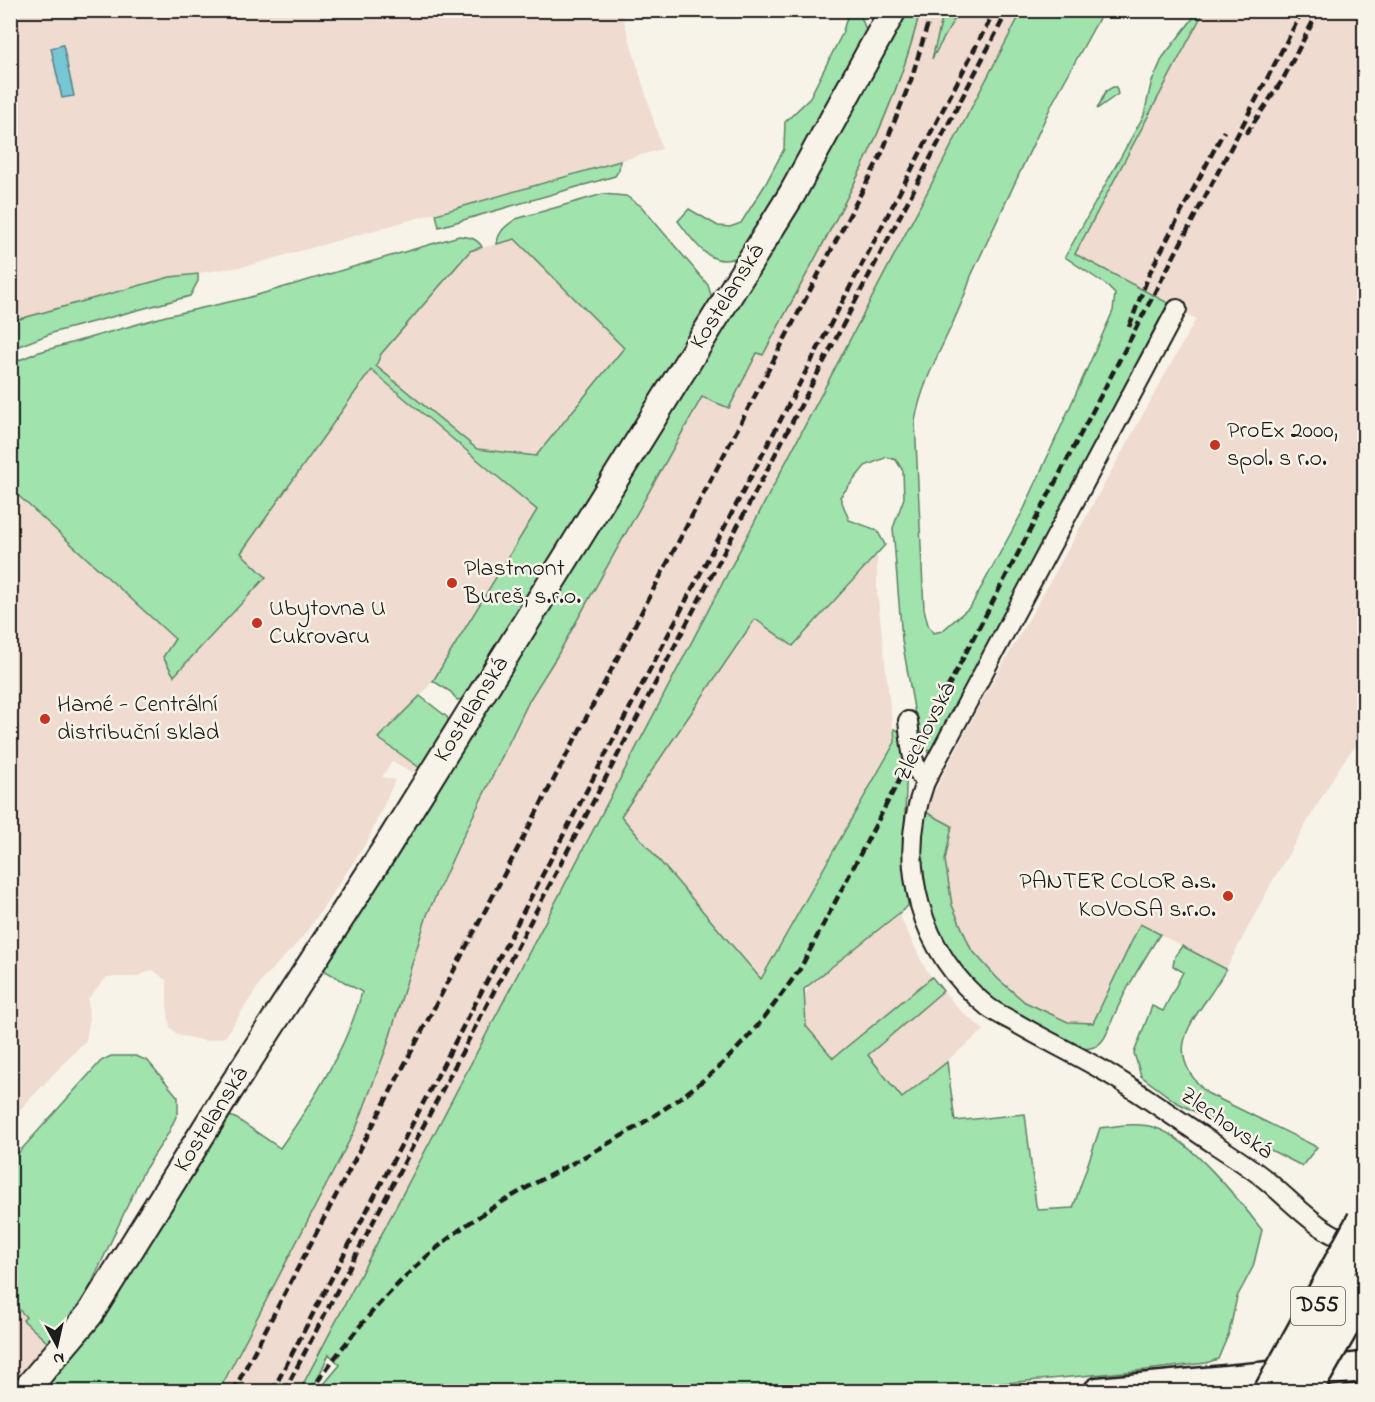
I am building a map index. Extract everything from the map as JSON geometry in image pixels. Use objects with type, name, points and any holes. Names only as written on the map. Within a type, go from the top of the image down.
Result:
[{"type":"highway","name":"D55","points":[[1271,1392],[1365,1221]]},
{"type":"highway","name":"D55","points":[[1304,1392],[1365,1287]]},
{"type":"main road","name":"Kostelanská","points":[[24,1392],[90,1314],[227,1094],[384,851],[792,194],[893,10]]},
{"type":"main road","points":[[1098,1392],[1356,1370]]},
{"type":"street","name":"Zlechovská","points":[[1177,309],[925,782],[917,804],[913,838],[912,872],[915,890],[939,950],[958,976],[990,1008],[1105,1072],[1264,1179],[1327,1233],[1365,1247]]},
{"type":"street","points":[[908,721],[912,758],[925,782]]},
{"type":"street","points":[[1356,1370],[1365,1360]]},
{"type":"shaded area","points":[[11,11],[621,11],[662,149],[247,266],[170,277],[16,320],[11,324]]},
{"type":"shaded area","points":[[920,11],[944,11],[931,60],[958,11],[1022,11],[299,1391],[220,1392],[357,1126],[386,1049],[427,915],[530,699],[557,656],[702,397],[729,408],[757,352],[762,355],[871,150],[901,75]]},
{"type":"shaded area","points":[[1204,11],[1364,11],[1364,738],[1340,766],[1272,882],[1226,969],[1140,924],[1093,1023],[1068,1022],[1025,1002],[998,979],[971,949],[952,905],[945,860],[952,827],[928,812],[931,798],[984,697],[1196,319],[1075,254]]},
{"type":"shaded area","points":[[515,239],[625,348],[536,456],[477,449],[376,366],[381,354],[470,251]]},
{"type":"shaded area","points":[[371,370],[537,510],[433,681],[378,738],[420,769],[412,772],[392,761],[382,777],[395,780],[368,840],[301,939],[263,979],[225,1037],[206,1041],[178,1035],[170,1027],[167,981],[153,970],[135,977],[107,977],[88,999],[89,1023],[86,1040],[11,1119],[10,490],[114,583],[264,577],[266,576],[241,553]]},
{"type":"shaded area","points":[[877,555],[877,591],[894,741],[761,978],[621,816],[754,619],[794,647]]},
{"type":"shaded area","points":[[889,894],[925,968],[932,977],[833,1058],[795,1013],[833,943]]},
{"type":"shaded area","points":[[943,991],[960,1010],[984,1030],[902,1098],[867,1055]]},
{"type":"shaded area","points":[[10,1301],[27,1317],[24,1321],[48,1343],[11,1382]]},
{"type":"green space","points":[[849,11],[859,11],[867,33],[782,192],[763,224],[735,258],[717,259],[709,255],[695,243],[678,221],[689,209],[718,226],[730,227],[741,223],[784,149],[785,122],[809,99],[842,34]]},
{"type":"green space","points":[[907,11],[920,11],[907,56],[873,144],[831,230],[763,355],[757,353],[729,408],[702,397],[557,656],[530,699],[427,915],[386,1049],[357,1126],[219,1391],[42,1392],[98,1325],[96,1321],[108,1308],[230,1116],[280,1148],[304,1112],[328,1073],[348,1033],[362,992],[322,969]]},
{"type":"green space","points":[[944,11],[959,11],[932,59]]},
{"type":"green space","points":[[1022,11],[1103,11],[1053,102],[971,276],[919,402],[915,421],[924,609],[928,625],[933,633],[942,631],[971,606],[1024,509],[1113,311],[1115,294],[1105,284],[1065,257],[1144,115],[1151,84],[1163,57],[1197,11],[1204,11],[1075,254],[1168,303],[934,748],[930,751],[921,749],[902,640],[893,528],[904,498],[903,471],[896,460],[887,457],[865,466],[840,497],[849,520],[877,530],[885,545],[793,646],[755,619],[621,816],[761,979],[895,742],[894,729],[901,732],[906,762],[904,867],[908,906],[804,989],[806,1026],[833,1058],[932,977],[943,991],[868,1055],[902,1098],[947,1062],[955,1121],[1025,1114],[1038,1210],[1073,1208],[1100,1128],[1128,1125],[1149,1126],[1169,1134],[1183,1144],[1213,1172],[1262,1230],[1253,1267],[1237,1297],[1229,1333],[1218,1359],[1206,1363],[1146,1370],[911,1392],[318,1391],[340,1365],[329,1354],[312,1391],[299,1392]]},
{"type":"green space","points":[[1116,87],[1118,94],[1097,109],[1106,91]]},
{"type":"green space","points":[[620,161],[619,170],[615,176],[439,227],[436,214]]},
{"type":"green space","points":[[603,194],[626,196],[641,206],[708,285],[712,298],[709,308],[464,699],[457,700],[451,692],[433,681],[537,510],[371,370],[241,553],[266,577],[174,676],[163,657],[175,639],[11,489],[10,364],[36,353],[166,316],[247,298],[459,236],[475,240],[482,247],[470,251],[381,354],[376,366],[477,449],[536,456],[624,348],[515,239],[497,244],[498,239],[503,229],[516,219]]},
{"type":"green space","points":[[198,274],[198,281],[190,296],[55,332],[11,349],[11,324],[16,320],[170,277]]},
{"type":"green space","points":[[420,696],[447,717],[449,722],[425,767],[420,768],[378,738]]},
{"type":"green space","points":[[924,811],[952,826],[945,860],[952,905],[971,949],[998,979],[1025,1002],[1068,1022],[1093,1023],[1140,924],[1160,934],[1129,985],[1106,1035],[1098,1045],[1087,1049],[1080,1048],[1039,1029],[982,991],[959,965],[940,932],[926,896],[920,855]]},
{"type":"green space","points":[[1182,946],[1226,969],[1195,1016],[1188,1031],[1184,1045],[1185,1060],[1192,1076],[1207,1093],[1317,1147],[1302,1166],[1176,1102],[1141,1076],[1134,1053],[1152,1006],[1163,1011],[1183,972],[1173,966],[1175,956]]},
{"type":"green space","points":[[111,1056],[136,1056],[148,1061],[178,1097],[178,1112],[168,1134],[143,1172],[83,1302],[48,1343],[23,1320],[26,1317],[11,1301],[11,1266],[13,1263],[10,1232],[13,1229],[10,1227],[11,1161],[101,1061]]},
{"type":"water","points":[[63,45],[74,96],[62,98],[51,48]]},
{"type":"railway","points":[[233,1392],[881,155],[911,80],[932,10]]},
{"type":"railway","points":[[272,1392],[995,10]]},
{"type":"railway","points":[[284,1392],[1008,10]]},
{"type":"railway","points":[[310,1392],[381,1302],[442,1243],[507,1199],[638,1126],[699,1084],[751,1034],[800,969],[1303,10]]},
{"type":"railway","points":[[1246,134],[1282,81],[1319,10]]},
{"type":"railway","points":[[1129,327],[1150,272],[1224,131]]},
{"type":"place","name":"ProEx 2000, spol. s r.o.","points":[[1215,445]]},
{"type":"place","name":"Plastmont Bureš, s.r.o.","points":[[452,583]]},
{"type":"place","name":"Ubytovna U Cukrovaru","points":[[257,623]]},
{"type":"place","name":"Hamé - Centrální distribuční sklad","points":[[45,719]]},
{"type":"place","name":"PANTER COLOR a.s. KOVOSA s.r.o.","points":[[1228,896]]}]
